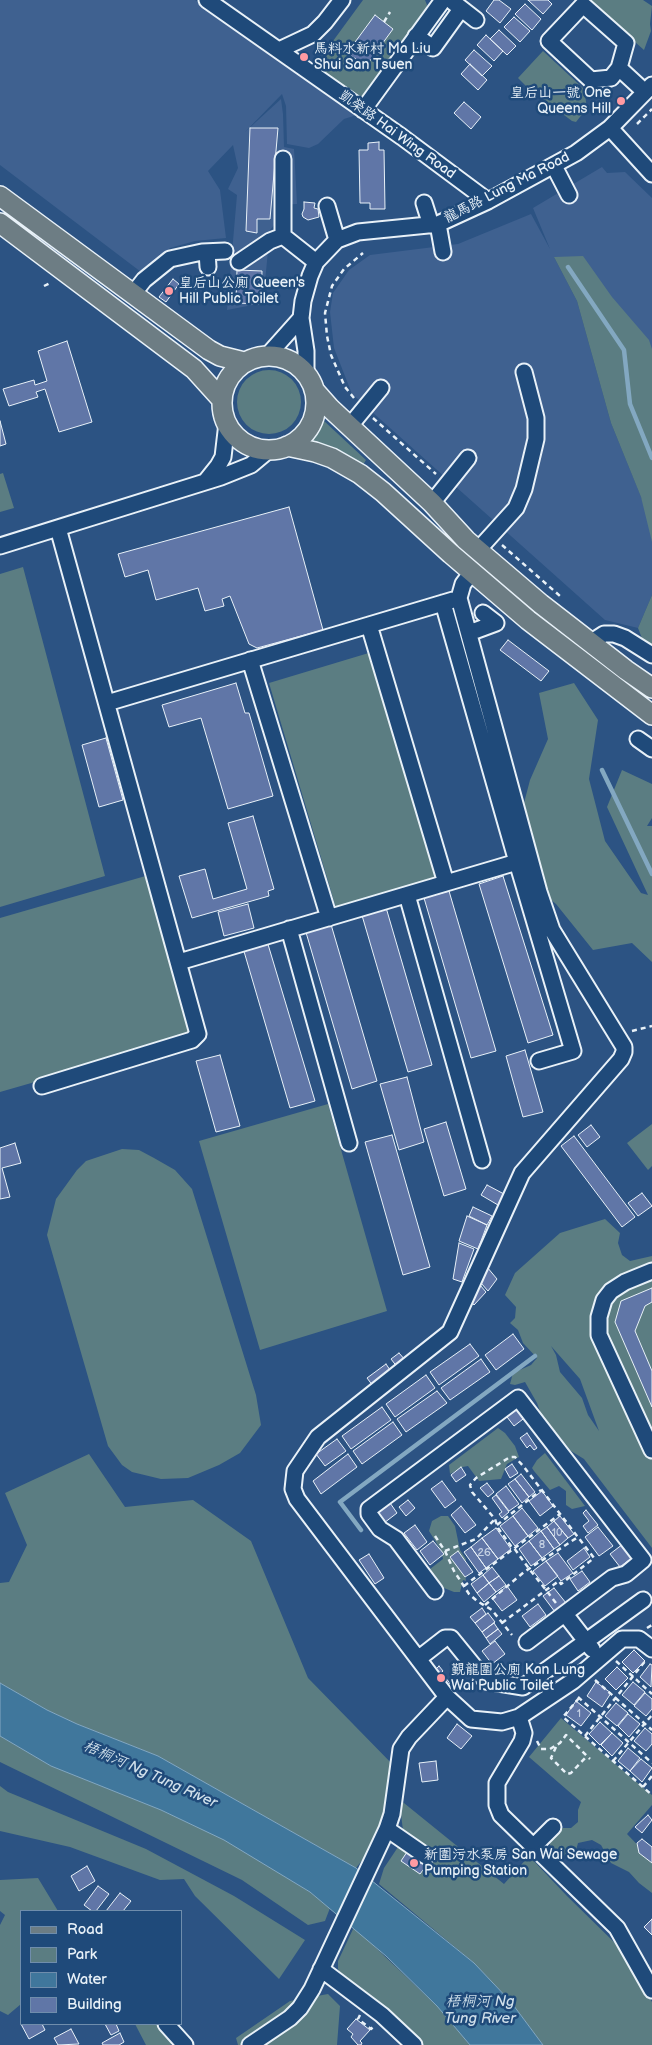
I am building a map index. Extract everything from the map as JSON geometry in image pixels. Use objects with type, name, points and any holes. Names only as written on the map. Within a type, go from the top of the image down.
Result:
[{"type":"main road","points":[[0,196],[209,350],[220,356],[244,362]]},
{"type":"main road","points":[[0,223],[194,369],[222,400]]},
{"type":"main road","points":[[652,688],[590,642],[478,550],[432,504],[349,427],[315,391],[306,373],[290,360],[268,355],[255,357],[244,362],[228,379],[222,400],[226,423],[234,434],[245,443],[257,448],[314,452],[332,458],[360,474],[383,492],[528,620],[652,715]]},
{"type":"main road","points":[[278,448],[303,435],[312,422],[316,406],[315,391]]},
{"type":"street","name":"凱榮路 Hai Wing Road","points":[[207,0],[363,110],[488,202]]},
{"type":"street","points":[[279,50],[313,34],[342,0]]},
{"type":"street","points":[[363,110],[442,0]]},
{"type":"street","points":[[416,36],[433,48],[455,4],[476,20]]},
{"type":"street","points":[[583,4],[626,43],[619,68],[611,78],[591,80],[550,41],[583,4]]},
{"type":"street","points":[[619,68],[649,88]]},
{"type":"street","name":"龍馬路 Lung Ma Road","points":[[306,373],[306,351],[301,318],[303,300],[316,262],[337,240],[358,232],[434,224],[488,202],[576,153],[610,128],[649,88]]},
{"type":"street","points":[[610,128],[652,174]]},
{"type":"street","points":[[283,159],[283,236]]},
{"type":"street","points":[[554,166],[569,195]]},
{"type":"street","points":[[424,203],[434,224],[443,252]]},
{"type":"street","points":[[327,206],[337,240]]},
{"type":"street","points":[[240,262],[270,241],[283,236]]},
{"type":"street","points":[[283,236],[316,262]]},
{"type":"street","points":[[133,294],[144,280],[170,259],[207,252],[225,251]]},
{"type":"street","points":[[207,252],[208,268]]},
{"type":"street","points":[[268,355],[296,326],[301,318]]},
{"type":"street","points":[[478,550],[516,508],[524,489],[536,439],[536,418],[524,372]]},
{"type":"street","points":[[349,427],[381,388]]},
{"type":"street","points":[[206,481],[223,457],[226,423]]},
{"type":"street","points":[[0,546],[206,481],[251,465],[278,448]]},
{"type":"street","points":[[432,504],[468,458]]},
{"type":"street","points":[[42,1086],[196,1038],[198,1030],[58,528]]},
{"type":"street","points":[[472,572],[463,584],[459,598],[539,892],[552,930],[624,1047],[621,1059],[522,1173],[450,1332],[420,1358],[318,1437],[295,1471],[293,1489],[296,1499],[447,1697],[471,1719],[502,1722],[519,1717],[606,1658],[622,1639],[638,1639],[651,1652]]},
{"type":"street","points":[[107,703],[459,598]]},
{"type":"street","points":[[443,603],[573,1051],[539,1061]]},
{"type":"street","points":[[469,633],[499,626],[483,614]]},
{"type":"street","points":[[369,625],[446,883]]},
{"type":"street","points":[[590,642],[604,634],[614,634],[625,638],[652,655]]},
{"type":"street","points":[[250,660],[329,918]]},
{"type":"street","points":[[638,739],[652,749]]},
{"type":"street","points":[[179,962],[517,862]]},
{"type":"street","points":[[407,895],[482,1160]]},
{"type":"street","points":[[288,929],[349,1144]]},
{"type":"street","points":[[651,1448],[599,1335],[599,1317],[604,1300],[611,1291],[625,1282],[652,1271]]},
{"type":"street","points":[[435,1592],[396,1540],[380,1528],[369,1514],[370,1509],[518,1398],[643,1560],[626,1574],[612,1578],[527,1642]]},
{"type":"street","points":[[418,1658],[445,1638],[451,1638],[486,1681],[524,1687],[642,1600]]},
{"type":"street","points":[[565,1614],[586,1641],[606,1658]]},
{"type":"street","points":[[250,2045],[290,2018],[300,2008],[324,1963],[387,1829],[392,1814],[401,1748],[447,1697]]},
{"type":"street","points":[[519,1717],[524,1733],[522,1741],[500,1775],[497,1783],[497,1805],[501,1815],[617,1928],[652,1990]]},
{"type":"street","points":[[533,1847],[553,1827]]},
{"type":"street","points":[[387,1829],[426,1856]]},
{"type":"street","points":[[324,1963],[414,2045]]},
{"type":"street","points":[[167,2025],[185,2045]]},
{"type":"path","points":[[384,22],[390,12]]},
{"type":"path","points":[[633,128],[652,110]]},
{"type":"path","points":[[358,403],[346,388],[332,355],[326,336],[325,313],[332,286],[344,269],[363,253]]},
{"type":"path","points":[[44,286],[50,283]]},
{"type":"path","points":[[195,286],[198,293]]},
{"type":"path","points":[[370,414],[441,479]]},
{"type":"path","points":[[497,540],[566,601]]},
{"type":"path","points":[[618,1037],[652,1026]]},
{"type":"path","points":[[502,1623],[546,1590],[558,1581],[561,1584],[594,1558],[515,1457],[510,1457],[476,1478],[470,1485],[472,1492],[495,1519],[497,1525],[530,1570],[546,1590],[565,1614]]},
{"type":"path","points":[[497,1525],[541,1490]]},
{"type":"path","points":[[464,1586],[560,1514]]},
{"type":"path","points":[[445,1551],[476,1539],[495,1519]]},
{"type":"path","points":[[435,1536],[464,1586],[477,1601],[492,1610],[512,1635]]},
{"type":"path","points":[[485,1605],[524,1572],[530,1570],[578,1538]]},
{"type":"path","points":[[585,1736],[651,1652]]},
{"type":"path","points":[[606,1658],[633,1676],[652,1694]]},
{"type":"path","points":[[592,1676],[652,1730]]},
{"type":"path","points":[[576,1694],[652,1763]]},
{"type":"path","points":[[579,1698],[563,1717],[652,1795]]},
{"type":"path","points":[[613,1761],[652,1715]]},
{"type":"path","points":[[536,1736],[538,1746],[542,1750],[550,1749],[557,1745],[566,1736],[590,1759]]},
{"type":"path","points":[[557,1745],[551,1758],[567,1774],[572,1773],[587,1756]]},
{"type":"path","points":[[643,1787],[652,1776]]},
{"type":"shaded area","points":[[0,0],[195,0],[360,114],[344,119],[318,144],[309,148],[287,144],[286,106],[282,94],[245,132],[281,99],[284,147],[294,149],[297,204],[275,205],[275,224],[270,230],[263,303],[227,310],[237,195],[228,189],[238,168],[233,145],[208,171],[220,190],[226,238],[195,241],[170,248],[145,275],[0,165]]},
{"type":"shaded area","points":[[602,167],[607,173],[625,172],[652,198],[652,350],[554,257],[577,301],[611,423],[644,504],[652,540],[652,595],[638,628],[605,620],[352,394],[334,348],[330,312],[333,293],[349,270],[370,255],[458,244],[531,214],[550,249],[533,208]]},
{"type":"green space","points":[[363,0],[425,0],[427,5],[360,100],[314,67]]},
{"type":"green space","points":[[588,0],[643,0],[652,6],[651,31],[644,50]]},
{"type":"green space","points":[[543,51],[584,89],[587,108],[576,122],[528,88],[518,78]]},
{"type":"green space","points":[[583,256],[612,297],[649,340],[652,349],[652,542],[641,497],[611,423],[577,301],[554,257]]},
{"type":"green space","points":[[263,370],[275,370],[292,379],[299,390],[301,402],[299,414],[292,425],[275,434],[263,434],[251,429],[242,420],[237,408],[237,396],[242,384],[251,375]]},
{"type":"green space","points":[[323,420],[366,460],[363,465],[343,452],[309,441],[314,437]]},
{"type":"green space","points":[[3,473],[14,508],[0,512],[0,474]]},
{"type":"green space","points":[[23,567],[105,876],[0,907],[0,574]]},
{"type":"green space","points":[[652,595],[652,646],[643,641],[638,628]]},
{"type":"green space","points":[[372,652],[440,877],[336,908],[269,683]]},
{"type":"green space","points":[[574,683],[598,720],[589,779],[605,841],[641,893],[648,895],[607,807],[622,770],[652,784],[652,818],[647,826],[652,826],[652,962],[632,943],[593,950],[556,904],[540,891],[524,803],[530,780],[548,739],[539,693]]},
{"type":"green space","points":[[149,875],[195,1036],[0,1092],[0,918]]},
{"type":"green space","points":[[328,1104],[387,1311],[260,1350],[199,1141]]},
{"type":"green space","points":[[652,1124],[652,1166],[648,1170],[627,1143]]},
{"type":"green space","points":[[122,1149],[139,1150],[175,1170],[192,1189],[256,1395],[261,1425],[240,1453],[219,1465],[188,1478],[161,1479],[132,1472],[122,1465],[108,1446],[47,1235],[56,1199],[77,1170],[86,1161]]},
{"type":"green space","points":[[605,1219],[620,1233],[618,1243],[622,1255],[630,1261],[652,1256],[652,1548],[584,1459],[571,1451],[541,1414],[525,1382],[515,1385],[510,1384],[513,1373],[531,1365],[537,1358],[523,1343],[518,1330],[510,1323],[515,1318],[516,1307],[505,1295],[515,1273],[560,1233]],"holes":[[[551,1346],[580,1379],[599,1431],[588,1415],[582,1398],[560,1372],[556,1355]]]},
{"type":"green space","points":[[498,1428],[505,1433],[515,1446],[519,1457],[507,1464],[501,1479],[479,1481],[468,1466],[450,1474],[449,1465]]},
{"type":"green space","points":[[545,1453],[585,1506],[572,1509],[566,1505],[566,1491],[559,1486],[550,1490],[534,1471],[532,1468]]},
{"type":"green space","points":[[89,1454],[125,1507],[193,1500],[251,1541],[308,1678],[399,1771],[387,1829],[356,1868],[158,1756],[77,1724],[47,1710],[0,1683],[0,1583],[9,1582],[27,1545],[5,1493]]},
{"type":"green space","points":[[441,1516],[448,1516],[455,1526],[460,1550],[466,1559],[464,1567],[466,1581],[463,1580],[460,1592],[444,1588],[430,1569],[443,1559],[441,1550],[429,1531],[432,1521]]},
{"type":"green space","points":[[561,1718],[652,1795],[652,1805],[627,1834],[652,1860],[652,1893],[629,1872],[611,1863],[601,1845],[592,1840],[578,1843],[575,1854],[566,1856],[554,1852],[548,1841],[551,1835],[563,1828],[571,1828],[578,1822],[578,1810],[581,1802],[529,1757]]},
{"type":"green space","points":[[0,1736],[51,1766],[161,1810],[225,1840],[310,1892],[330,1908],[325,1921],[308,1925],[242,1880],[0,1762]]},
{"type":"green space","points":[[0,1786],[8,1792],[146,1849],[234,1896],[305,1940],[279,1979],[195,1896],[184,1879],[160,1880],[70,1847],[0,1831]]},
{"type":"green space","points":[[399,1799],[504,1884],[529,1856],[617,1945],[652,2002],[652,2045],[543,2045],[511,2002],[474,1963],[379,1884],[384,1868],[404,1838]]},
{"type":"green space","points":[[38,1878],[57,1910],[20,1910],[20,2005],[8,2015],[0,2011],[0,1925],[5,1915],[0,1911],[0,1880]]},
{"type":"green space","points":[[354,1927],[437,2006],[470,2045],[421,2045],[343,1978],[338,1969],[338,1961]]},
{"type":"green space","points":[[328,1994],[340,2006],[337,2045],[238,2045],[236,2038],[290,2001]]},
{"type":"green space","points":[[136,2025],[157,2025],[177,2041],[170,2045],[146,2045]]},
{"type":"water","name":"梧桐河 Ng Tung River","points":[[0,1683],[47,1710],[77,1724],[158,1756],[356,1868],[474,1963],[511,2002],[543,2045],[470,2045],[437,2006],[386,1956],[310,1892],[224,1840],[161,1810],[51,1766],[0,1736]]},
{"type":"building","points":[[494,0],[499,0],[511,9],[500,23],[486,11]]},
{"type":"building","points":[[528,0],[548,0],[552,4],[543,14]]},
{"type":"building","points":[[525,4],[541,19],[532,30],[515,14]]},
{"type":"building","points":[[375,15],[393,29],[366,66],[347,53]]},
{"type":"building","points":[[514,17],[530,31],[520,42],[504,27]]},
{"type":"building","points":[[499,30],[516,46],[507,55],[490,39]]},
{"type":"building","points":[[486,35],[503,51],[494,61],[477,45]]},
{"type":"building","points":[[474,50],[492,66],[482,76],[465,60]]},
{"type":"building","points":[[470,64],[487,80],[478,90],[461,74]]},
{"type":"building","points":[[464,102],[481,117],[471,129],[454,113]]},
{"type":"building","points":[[250,128],[278,128],[270,219],[257,219],[257,233],[246,231]]},
{"type":"building","points":[[379,142],[379,150],[384,150],[385,209],[370,209],[370,203],[360,203],[359,150],[368,150],[368,143]]},
{"type":"building","points":[[304,202],[315,203],[314,208],[318,209],[319,217],[308,220],[303,217]]},
{"type":"building","points":[[237,270],[262,271],[261,304],[236,303]]},
{"type":"building","name":"皇后山公廁 Queen's Hill Public Toilet","points":[[173,279],[179,284],[166,302],[159,297]]},
{"type":"building","points":[[67,341],[92,422],[59,432],[45,389],[36,392],[38,397],[9,406],[3,389],[34,380],[35,385],[47,381],[38,351]]},
{"type":"building","points":[[0,421],[6,444],[0,446]]},
{"type":"building","points":[[289,507],[323,630],[257,648],[249,644],[230,596],[222,599],[224,606],[205,611],[198,588],[156,600],[148,570],[125,577],[118,554]]},
{"type":"building","points":[[508,640],[549,671],[541,681],[500,650]]},
{"type":"building","points":[[236,683],[245,713],[249,713],[273,796],[228,809],[201,718],[169,727],[162,705]]},
{"type":"building","points":[[106,738],[123,800],[99,807],[82,745]]},
{"type":"building","points":[[253,816],[274,889],[268,891],[269,896],[192,918],[179,876],[205,869],[213,899],[247,889],[228,823]]},
{"type":"building","points":[[503,876],[553,1035],[528,1043],[479,884]]},
{"type":"building","points":[[449,891],[496,1051],[471,1058],[424,898]]},
{"type":"building","points":[[248,904],[254,928],[224,936],[218,912]]},
{"type":"building","points":[[385,904],[432,1065],[408,1072],[361,912]]},
{"type":"building","points":[[330,921],[377,1081],[352,1089],[305,929]]},
{"type":"building","points":[[267,941],[315,1101],[290,1108],[243,948]]},
{"type":"building","points":[[525,1050],[543,1112],[523,1117],[506,1056]]},
{"type":"building","points":[[220,1055],[240,1126],[216,1132],[196,1061]]},
{"type":"building","points":[[407,1077],[424,1142],[399,1150],[380,1084]]},
{"type":"building","points":[[446,1122],[466,1189],[444,1196],[424,1129]]},
{"type":"building","points":[[591,1125],[600,1137],[587,1147],[578,1135]]},
{"type":"building","points":[[392,1135],[430,1267],[403,1275],[365,1142]]},
{"type":"building","points":[[574,1136],[635,1217],[622,1227],[561,1146]]},
{"type":"building","points":[[15,1143],[21,1163],[2,1168],[10,1197],[0,1199],[0,1148]]},
{"type":"building","points":[[487,1185],[504,1194],[498,1205],[481,1195]]},
{"type":"building","points":[[642,1193],[652,1206],[638,1216],[628,1203]]},
{"type":"building","points":[[473,1207],[492,1216],[487,1225],[469,1216]]},
{"type":"building","points":[[467,1216],[487,1225],[478,1249],[459,1241]]},
{"type":"building","points":[[459,1243],[474,1249],[462,1282],[453,1279]]},
{"type":"building","points":[[482,1261],[497,1279],[488,1291],[474,1275]]},
{"type":"building","points":[[474,1278],[486,1292],[474,1305],[464,1293]]},
{"type":"building","points":[[652,1288],[652,1302],[645,1306],[635,1331],[652,1371],[652,1407],[615,1322],[621,1301]]},
{"type":"building","points":[[513,1334],[524,1349],[496,1370],[485,1355]]},
{"type":"building","points":[[470,1344],[479,1356],[439,1385],[430,1372]]},
{"type":"building","points":[[399,1353],[406,1361],[398,1368],[391,1359]]},
{"type":"building","points":[[481,1359],[490,1372],[450,1400],[441,1388]]},
{"type":"building","points":[[386,1364],[392,1373],[373,1386],[367,1378]]},
{"type":"building","points":[[426,1375],[435,1388],[395,1417],[386,1404]]},
{"type":"building","points":[[437,1391],[447,1403],[406,1432],[397,1419]]},
{"type":"building","points":[[517,1403],[527,1416],[514,1426],[504,1413]]},
{"type":"building","points":[[382,1407],[391,1420],[351,1449],[342,1436]]},
{"type":"building","points":[[393,1422],[402,1435],[362,1464],[353,1451]]},
{"type":"building","points":[[527,1433],[537,1448],[534,1450],[530,1445],[527,1448],[520,1438]]},
{"type":"building","points":[[337,1439],[346,1451],[325,1466],[316,1454]]},
{"type":"building","points":[[348,1454],[357,1467],[321,1494],[313,1481]]},
{"type":"building","points":[[512,1464],[518,1473],[510,1478],[505,1469]]},
{"type":"building","points":[[461,1467],[466,1475],[456,1482],[451,1475]]},
{"type":"building","points":[[521,1474],[535,1492],[529,1497],[515,1479]]},
{"type":"building","points":[[515,1479],[529,1497],[522,1503],[508,1484]]},
{"type":"building","points":[[442,1481],[456,1500],[445,1508],[431,1489]]},
{"type":"building","points":[[487,1483],[494,1492],[488,1497],[480,1488]]},
{"type":"building","points":[[506,1486],[519,1504],[509,1511],[496,1494]]},
{"type":"building","points":[[542,1491],[553,1506],[540,1516],[529,1501]]},
{"type":"building","points":[[496,1495],[509,1512],[502,1518],[499,1514],[502,1512],[492,1498]]},
{"type":"building","points":[[388,1500],[397,1513],[384,1523],[374,1509]]},
{"type":"building","points":[[408,1500],[415,1508],[406,1516],[399,1507]]},
{"type":"building","points":[[461,1506],[476,1525],[465,1533],[451,1515]]},
{"type":"building","points":[[522,1508],[538,1528],[528,1536],[513,1516]]},
{"type":"building","points":[[586,1510],[598,1525],[588,1533],[583,1526],[589,1521],[583,1513]]},
{"type":"building","points":[[513,1516],[528,1536],[515,1546],[500,1526]]},
{"type":"building","points":[[560,1516],[574,1534],[568,1538],[554,1521]]},
{"type":"building","points":[[554,1521],[568,1538],[560,1545],[547,1527]]},
{"type":"building","points":[[415,1525],[427,1542],[417,1550],[404,1533]]},
{"type":"building","points":[[547,1527],[560,1545],[554,1549],[541,1531]]},
{"type":"building","points":[[598,1527],[613,1546],[599,1556],[585,1537]]},
{"type":"building","points":[[496,1528],[511,1549],[498,1559],[482,1538]]},
{"type":"building","points":[[541,1531],[554,1549],[542,1558],[529,1541]]},
{"type":"building","points":[[482,1538],[498,1559],[486,1568],[471,1547]]},
{"type":"building","points":[[433,1541],[444,1554],[430,1565],[420,1551]]},
{"type":"building","points":[[529,1541],[542,1558],[531,1566],[519,1549]]},
{"type":"building","points":[[623,1544],[633,1557],[620,1567],[610,1554]]},
{"type":"building","points":[[471,1547],[486,1568],[479,1573],[464,1552]]},
{"type":"building","points":[[584,1548],[590,1557],[573,1570],[567,1561]]},
{"type":"building","points":[[458,1551],[473,1572],[465,1577],[450,1557]]},
{"type":"building","points":[[558,1553],[573,1573],[561,1581],[546,1561]]},
{"type":"building","points":[[369,1554],[384,1578],[375,1584],[359,1560]]},
{"type":"building","points":[[546,1561],[558,1576],[545,1586],[533,1571]]},
{"type":"building","points":[[492,1567],[499,1576],[489,1583],[483,1575]]},
{"type":"building","points":[[582,1571],[590,1582],[578,1591],[570,1579]]},
{"type":"building","points":[[483,1575],[489,1583],[477,1593],[471,1584]]},
{"type":"building","points":[[499,1576],[506,1585],[496,1592],[489,1583]]},
{"type":"building","points":[[489,1583],[496,1592],[484,1602],[477,1593]]},
{"type":"building","points":[[507,1586],[517,1600],[502,1611],[492,1598]]},
{"type":"building","points":[[554,1588],[566,1603],[555,1612],[543,1596]]},
{"type":"building","points":[[538,1604],[546,1615],[530,1627],[522,1616]]},
{"type":"building","points":[[482,1608],[486,1614],[475,1623],[470,1617]]},
{"type":"building","points":[[488,1613],[495,1622],[482,1632],[475,1623]]},
{"type":"building","points":[[494,1623],[498,1629],[486,1638],[482,1632]]},
{"type":"building","points":[[498,1629],[502,1634],[490,1644],[486,1638]]},
{"type":"building","points":[[495,1641],[505,1654],[492,1664],[482,1651]]},
{"type":"building","points":[[634,1650],[645,1661],[633,1673],[622,1662]]},
{"type":"building","points":[[650,1664],[652,1665],[651,1687],[640,1677]]},
{"type":"building","name":"覲龍圍公廁 Kan Lung Wai Public Toilet","points":[[439,1666],[443,1671],[441,1673],[450,1683],[446,1687],[432,1673]]},
{"type":"building","points":[[617,1667],[628,1678],[616,1690],[605,1679]]},
{"type":"building","points":[[596,1682],[611,1693],[602,1707],[587,1696]]},
{"type":"building","points":[[633,1682],[645,1692],[634,1705],[622,1695]]},
{"type":"building","points":[[645,1693],[652,1699],[652,1709],[646,1716],[634,1706]]},
{"type":"building","points":[[576,1701],[591,1713],[581,1726],[566,1715]]},
{"type":"building","points":[[616,1703],[628,1713],[617,1726],[605,1716]]},
{"type":"building","points":[[628,1714],[640,1724],[629,1737],[618,1726]]},
{"type":"building","points":[[600,1722],[612,1733],[600,1745],[589,1734]]},
{"type":"building","points":[[457,1724],[472,1736],[461,1749],[447,1738]]},
{"type":"building","points":[[645,1728],[652,1734],[652,1744],[646,1751],[634,1741]]},
{"type":"building","points":[[612,1733],[623,1743],[612,1756],[601,1745]]},
{"type":"building","points":[[628,1748],[640,1758],[630,1771],[618,1761]]},
{"type":"building","points":[[641,1759],[652,1768],[642,1782],[630,1771]]},
{"type":"building","points":[[436,1761],[438,1780],[422,1782],[419,1763]]},
{"type":"building","points":[[648,1815],[652,1820],[642,1833],[635,1827]]},
{"type":"building","points":[[642,1839],[652,1847],[652,1863],[639,1853],[637,1843]]},
{"type":"building","name":"新圍污水泵房 San Wai Sewage Pumping Station","points":[[407,1852],[426,1866],[420,1874],[401,1861]]},
{"type":"building","points":[[87,1866],[95,1881],[79,1891],[71,1876]]},
{"type":"building","points":[[98,1886],[109,1894],[97,1910],[91,1910],[84,1905]]},
{"type":"building","points":[[120,1893],[131,1901],[124,1910],[107,1910]]},
{"type":"building","points":[[652,1919],[652,1935],[644,1927]]},
{"type":"building","points":[[356,2019],[370,2030],[360,2041],[361,2045],[358,2045],[351,2037],[353,2034],[347,2029]]},
{"type":"building","points":[[22,2025],[42,2025],[45,2030],[29,2039]]},
{"type":"building","points":[[106,2025],[116,2025],[119,2031],[111,2035]]},
{"type":"building","points":[[71,2029],[79,2044],[58,2045],[54,2038]]},
{"type":"building","points":[[120,2033],[124,2042],[119,2045],[103,2045],[102,2043]]},
{"type":"waterway","points":[[568,267],[624,350],[630,404],[652,458]]},
{"type":"waterway","points":[[602,770],[652,874]]},
{"type":"waterway","points":[[361,1530],[340,1502],[535,1356]]},
{"type":"place","name":"馬料水新村 Ma Liu Shui San Tsuen","points":[[304,57]]},
{"type":"place","name":"皇后山一號 One Queens Hill","points":[[621,101]]},
{"type":"place","name":"皇后山公廁 Queen's Hill Public Toilet","points":[[169,291]]},
{"type":"place","name":"覲龍圍公廁 Kan Lung Wai Public Toilet","points":[[441,1678]]},
{"type":"place","name":"新圍污水泵房 San Wai Sewage Pumping Station","points":[[414,1863]]}]
